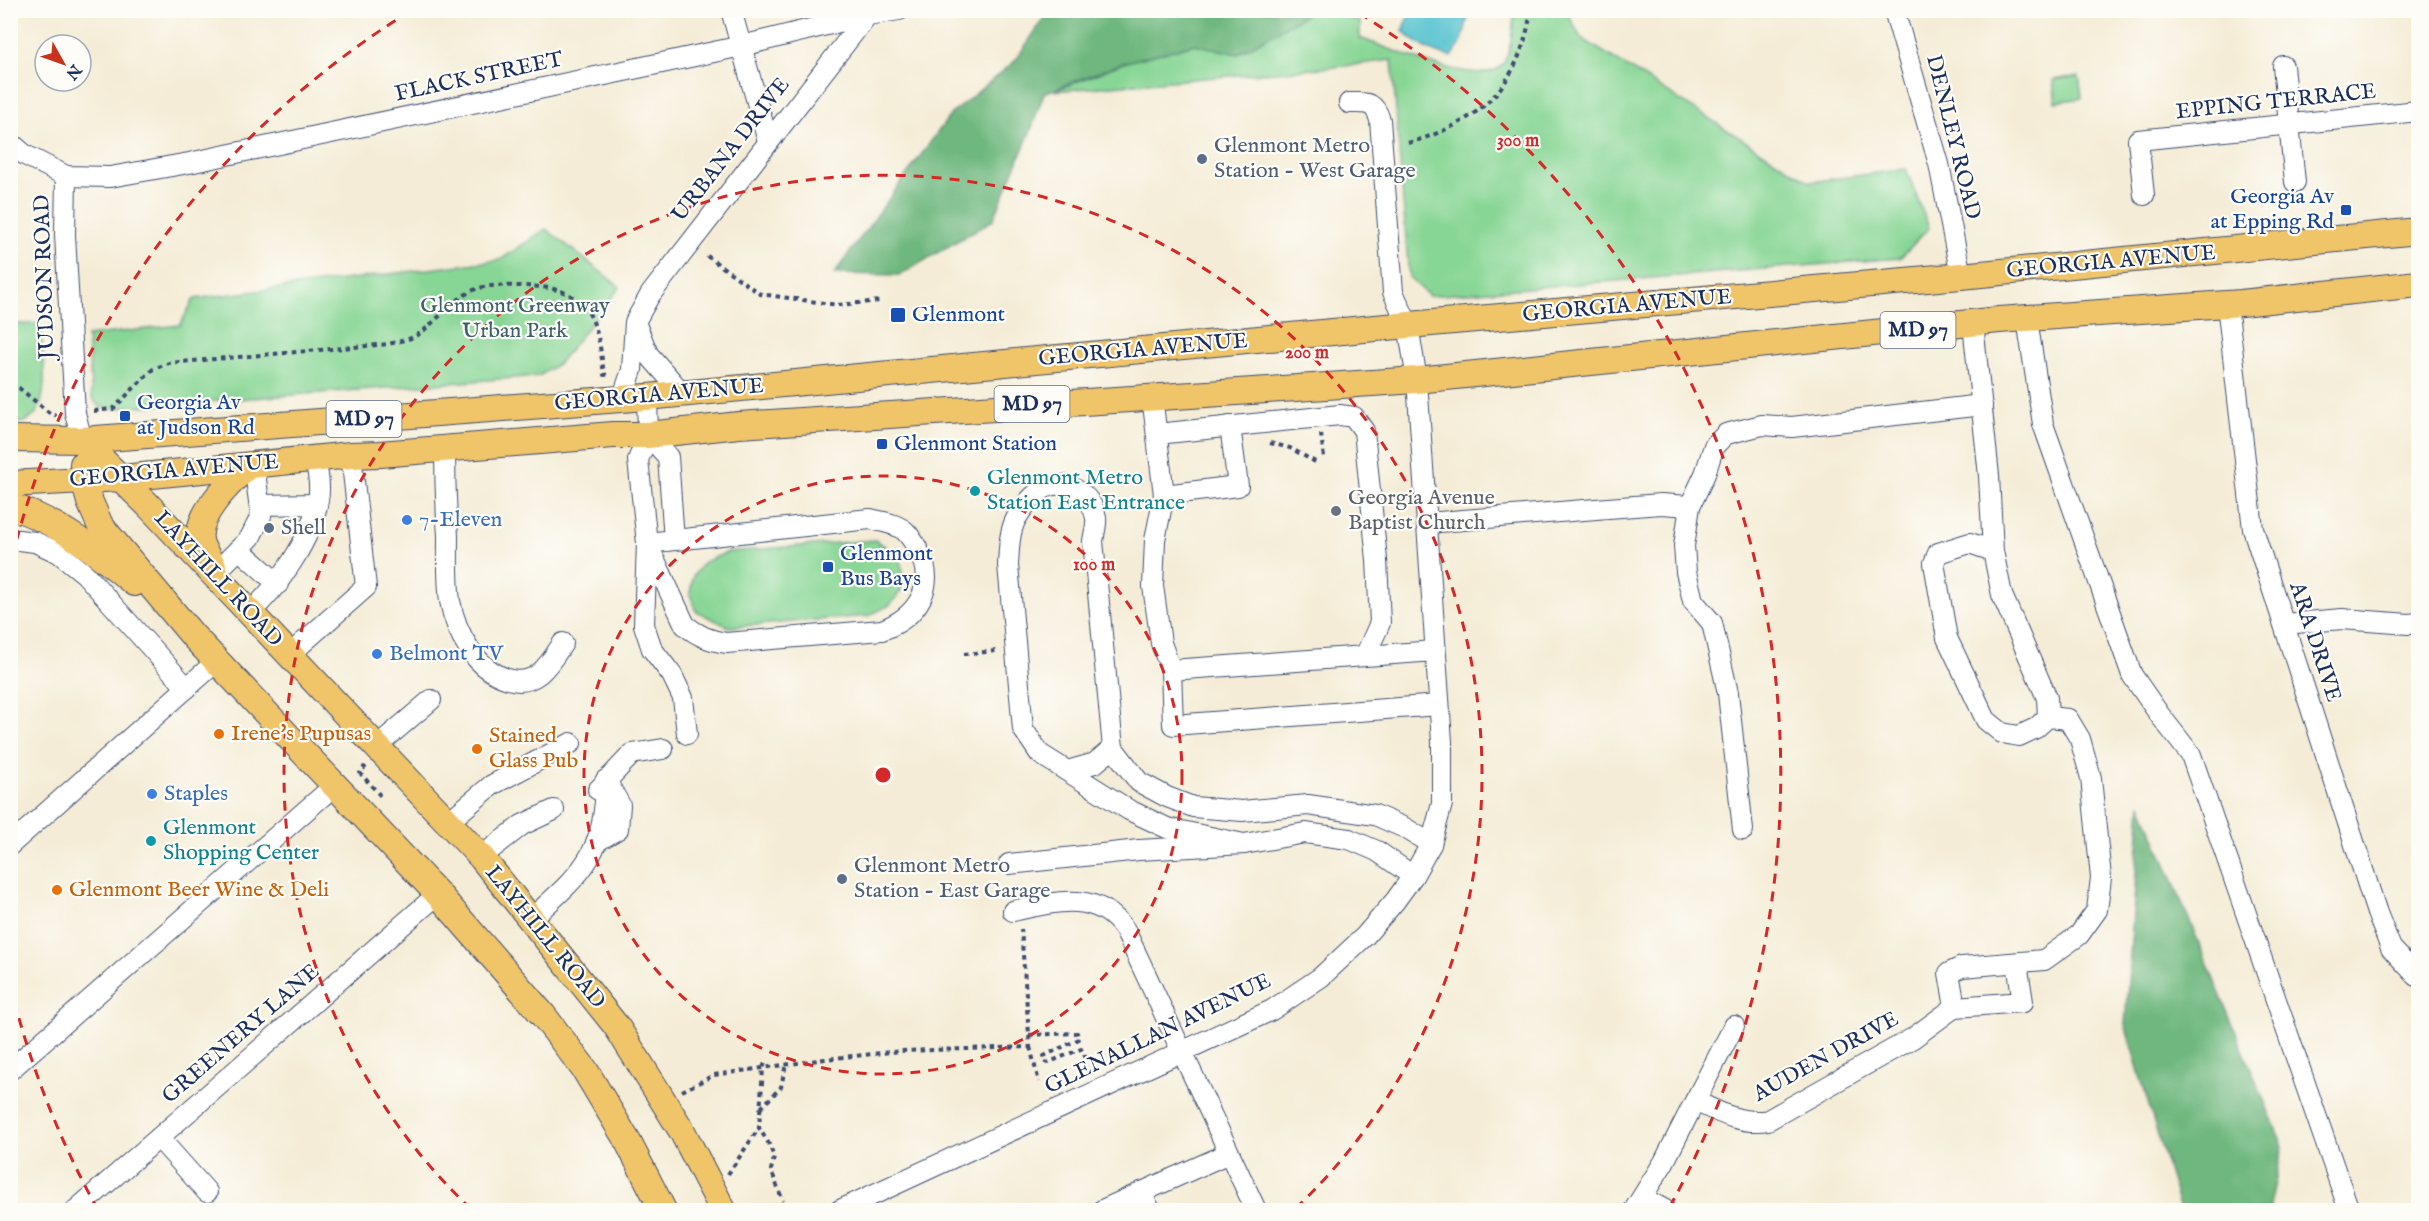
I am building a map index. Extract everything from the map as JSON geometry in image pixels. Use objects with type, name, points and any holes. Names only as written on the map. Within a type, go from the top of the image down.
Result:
[{"type":"main road","name":"GEORGIA AVENUE","points":[[10,439],[82,440],[683,394],[1408,325],[1961,276],[2418,231]]},
{"type":"main road","name":"GEORGIA AVENUE","points":[[10,484],[122,478],[351,455],[613,435],[648,435],[763,423],[1417,380],[1999,320],[2227,304],[2418,284]]},
{"type":"main road","name":"LAYHILL ROAD","points":[[82,440],[220,578],[249,613],[481,857],[617,1027],[682,1131],[723,1210]]},
{"type":"main road","points":[[82,440],[84,480],[100,525],[183,624],[438,894],[543,1015],[585,1070],[663,1210]]},
{"type":"main road","points":[[220,578],[200,540],[204,521],[213,504],[250,466]]},
{"type":"main road","points":[[10,506],[30,512],[73,535],[116,567],[183,624]]},
{"type":"street","points":[[731,10],[768,141]]},
{"type":"street","name":"FLACK STREET","points":[[66,176],[110,177],[189,163],[742,46],[869,13],[899,10]]},
{"type":"street","name":"DENLEY ROAD","points":[[1894,10],[1939,164],[1961,276]]},
{"type":"street","name":"URBANA DRIVE","points":[[648,435],[635,398],[632,370],[634,322],[650,295],[869,13]]},
{"type":"street","points":[[2283,66],[2295,182]]},
{"type":"street","name":"GLENALLAN AVENUE","points":[[840,1210],[1272,1010],[1321,977],[1365,936],[1413,876],[1431,844],[1442,804],[1436,651],[1417,380],[1408,325],[1393,292],[1380,120],[1377,109],[1367,103],[1349,103]]},
{"type":"street","name":"EPPING TERRACE","points":[[2144,195],[2138,140],[2418,111]]},
{"type":"street","name":"JUDSON ROAD","points":[[10,142],[25,155],[66,176],[65,235],[75,413],[82,440]]},
{"type":"street","name":"ARA DRIVE","points":[[2227,304],[2253,529],[2377,913],[2391,948],[2417,976]]},
{"type":"street","points":[[2027,319],[2043,424],[2124,653],[2132,675],[2191,755],[2349,1210]]},
{"type":"street","points":[[634,322],[648,354],[683,394]]},
{"type":"street","points":[[1973,324],[1989,476],[1993,551],[2002,595],[2047,698],[2048,717]]},
{"type":"street","points":[[1152,396],[1164,495],[1155,540],[1153,586],[1161,643],[1171,670],[1173,724],[1439,705]]},
{"type":"street","points":[[1743,830],[1728,693],[1712,623],[1693,601],[1686,572],[1684,546],[1690,506],[1705,474],[1714,446],[1726,434],[1762,425],[1792,427],[1982,405]]},
{"type":"street","points":[[1157,434],[1340,415],[1354,417],[1360,423],[1364,431],[1371,494],[1380,623],[1365,656]]},
{"type":"street","points":[[1164,495],[1238,486],[1230,426]]},
{"type":"street","points":[[674,540],[668,457],[648,435],[638,460],[647,543],[644,625],[652,649],[672,675],[683,698],[687,734]]},
{"type":"street","points":[[445,449],[450,601],[464,642],[478,660],[499,676],[517,682],[535,677],[548,667],[563,642]]},
{"type":"street","points":[[289,655],[366,587],[351,455]]},
{"type":"street","points":[[249,613],[278,584],[312,525],[317,504],[318,474],[315,459]]},
{"type":"street","points":[[220,578],[250,538],[261,516],[250,466]]},
{"type":"street","points":[[1244,844],[1167,828],[1129,810],[1041,753],[1023,729],[1008,565],[1015,520],[1040,490],[1060,484],[1075,488],[1089,499],[1097,519],[1093,541],[1113,748],[1139,782],[1167,797],[1193,807],[1242,811],[1308,805],[1375,815],[1405,828],[1431,844]]},
{"type":"street","points":[[260,505],[317,504]]},
{"type":"street","points":[[1427,523],[1661,504],[1690,506]]},
{"type":"street","points":[[870,519],[891,523],[905,531],[922,558],[926,572],[924,588],[919,603],[909,616],[882,630],[726,643],[696,635],[685,625],[647,543],[870,519]]},
{"type":"street","points":[[10,539],[35,542],[59,554],[85,574],[187,688]]},
{"type":"street","points":[[1993,551],[1970,543],[1938,553],[1934,563],[1947,638],[1986,720],[2002,733],[2019,736],[2036,728],[2048,717],[2068,719],[2080,739],[2091,778],[2101,878],[2097,910],[2079,935],[2044,960],[1962,967],[1949,974],[1955,1007],[2023,1002],[2017,963]]},
{"type":"street","points":[[240,550],[278,584]]},
{"type":"street","points":[[2284,624],[2342,619],[2418,623]]},
{"type":"street","points":[[1171,670],[1436,651]]},
{"type":"street","points":[[10,845],[217,661]]},
{"type":"street","points":[[376,747],[431,700]]},
{"type":"street","points":[[448,822],[492,785],[571,743]]},
{"type":"street","points":[[531,919],[577,876],[590,858],[596,842],[590,814],[597,792],[606,780],[632,754],[663,748]]},
{"type":"street","points":[[1067,771],[1095,763],[1113,748]]},
{"type":"street","points":[[596,842],[618,829],[620,805],[606,780]]},
{"type":"street","points":[[10,1070],[335,785]]},
{"type":"street","points":[[481,857],[522,825],[554,810]]},
{"type":"street","points":[[1009,864],[1139,850],[1244,844],[1305,833],[1349,839],[1377,851],[1413,876]]},
{"type":"street","name":"GREENERY LANE","points":[[76,1210],[438,894]]},
{"type":"street","points":[[1014,920],[1057,901],[1101,907],[1116,916],[1125,930],[1183,1051],[1256,1210]]},
{"type":"street","name":"AUDEN DRIVE","points":[[1695,1101],[1734,1118],[1755,1122],[1768,1120],[1912,1038],[1955,1007]]},
{"type":"street","points":[[1665,1210],[1639,1204],[1734,1026]]},
{"type":"street","points":[[159,1138],[207,1192]]},
{"type":"street","points":[[1102,1210],[1229,1153]]},
{"type":"street","points":[[1142,1192],[1150,1210]]},
{"type":"path","points":[[1408,143],[1452,128],[1473,116],[1489,103],[1516,66],[1523,49],[1531,10]]},
{"type":"path","points":[[707,256],[760,294],[838,305],[880,301]]},
{"type":"path","points":[[10,385],[18,388],[52,415],[113,409],[153,369],[169,363],[389,344],[410,338],[465,295],[478,288],[547,286],[562,290],[581,302],[596,324],[604,375],[632,370]]},
{"type":"path","points":[[1321,430],[1324,458]]},
{"type":"path","points":[[1268,443],[1290,448],[1317,463]]},
{"type":"path","points":[[964,654],[988,651]]},
{"type":"path","points":[[372,774],[364,767],[360,773],[379,794],[375,798]]},
{"type":"path","points":[[1014,920],[1021,929],[1030,1047],[1039,1082]]},
{"type":"path","points":[[1029,1035],[1077,1033],[1079,1039],[1044,1056],[1047,1063],[1081,1048],[1087,1060]]},
{"type":"path","points":[[681,1092],[714,1075],[764,1065],[786,1065],[902,1051],[1030,1047]]},
{"type":"path","points":[[726,1177],[759,1128],[764,1065]]},
{"type":"path","points":[[760,1108],[781,1087],[786,1065]]},
{"type":"path","points":[[759,1128],[774,1157],[771,1170],[783,1201]]},
{"type":"green space","points":[[1312,10],[1360,21],[1360,38],[1434,64],[1476,73],[1492,71],[1503,64],[1510,45],[1515,11],[1566,11],[1581,38],[1810,182],[1906,169],[1929,228],[1900,258],[1429,296],[1409,277],[1392,60],[1054,91],[1123,63],[1195,44],[1238,54]]},
{"type":"green space","points":[[1049,11],[1312,11],[1238,54],[1195,44],[1123,63],[1044,93],[993,220],[900,275],[834,274],[951,114],[1015,61]]},
{"type":"green space","points":[[2079,76],[2082,98],[2056,102],[2053,80]]},
{"type":"green space","name":"Glenmont Greenway Urban Park","points":[[546,229],[620,287],[559,363],[539,376],[108,409],[98,406],[92,397],[87,336],[180,325],[194,299],[500,260]]},
{"type":"green space","points":[[11,324],[40,324],[44,386],[36,414],[26,421],[11,423]]},
{"type":"green space","points":[[875,540],[894,552],[900,561],[904,576],[901,591],[890,605],[868,616],[729,627],[696,611],[690,594],[693,576],[704,562],[728,552]]},
{"type":"green space","points":[[2141,804],[2283,1146],[2269,1210],[2180,1210],[2125,1025]]},
{"type":"water","points":[[1411,10],[1463,11],[1468,17],[1462,41],[1452,57],[1426,48],[1403,31]]},
{"type":"place","name":"Glenmont Metro Station - West Garage","points":[[1202,159]]},
{"type":"place","name":"Georgia Av at Epping Rd","points":[[2346,210]]},
{"type":"place","name":"Glenmont","points":[[898,315]]},
{"type":"place","name":"Georgia Av at Judson Rd","points":[[125,416]]},
{"type":"place","name":"Glenmont Station","points":[[882,444]]},
{"type":"place","name":"Glenmont Metro Station East Entrance","points":[[975,491]]},
{"type":"place","name":"Georgia Avenue Baptist Church","points":[[1336,511]]},
{"type":"place","name":"7-Eleven","points":[[407,520]]},
{"type":"place","name":"Shell","points":[[269,528]]},
{"type":"place","name":"Glenmont Bus Bays","points":[[828,567]]},
{"type":"place","name":"Belmont TV","points":[[377,654]]},
{"type":"place","name":"Irene's Pupusas","points":[[219,734]]},
{"type":"place","name":"Stained Glass Pub","points":[[477,749]]},
{"type":"place","name":"Staples","points":[[152,794]]},
{"type":"place","name":"Glenmont Shopping Center","points":[[151,841]]},
{"type":"place","name":"Glenmont Metro Station - East Garage","points":[[842,879]]},
{"type":"place","name":"Glenmont Beer Wine & Deli","points":[[57,890]]}]
